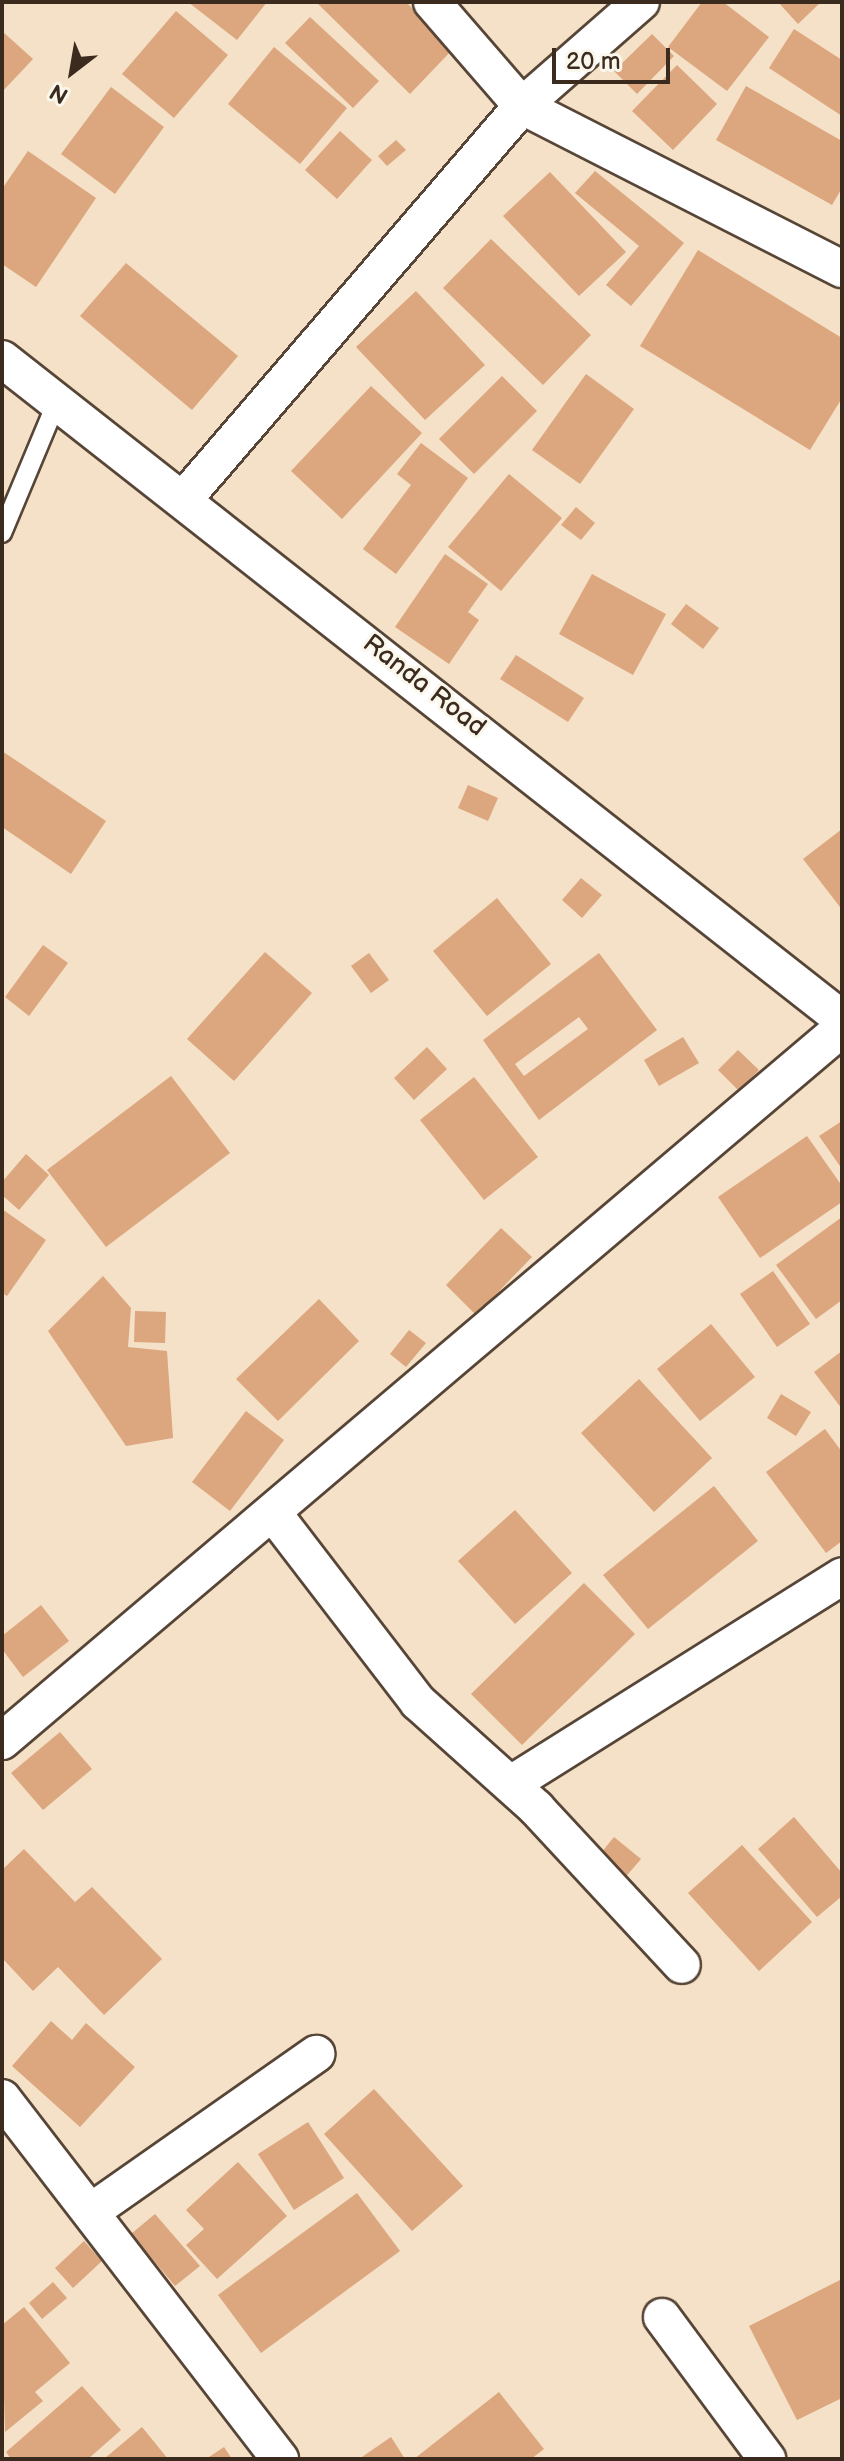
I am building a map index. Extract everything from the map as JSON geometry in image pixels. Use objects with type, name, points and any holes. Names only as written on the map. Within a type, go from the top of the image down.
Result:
[{"type":"street","points":[[432,2],[522,106],[842,269]]},
{"type":"street","points":[[183,500],[522,106],[641,2]]},
{"type":"street","name":"Randa Road","points":[[2,359],[842,1019]]},
{"type":"street","points":[[2,1741],[842,1028]]},
{"type":"street","points":[[273,1513],[388,1668],[511,1784],[682,1965]]},
{"type":"street","points":[[511,1784],[842,1576]]},
{"type":"street","points":[[92,2211],[316,2054]]},
{"type":"street","points":[[2,2098],[280,2459]]},
{"type":"street","points":[[662,2317],[767,2459]]},
{"type":"lane","points":[[2,533],[56,404]]},
{"type":"building","points":[[188,2],[267,2],[237,40]]},
{"type":"building","points":[[316,2],[406,2],[453,49],[410,94]]},
{"type":"building","points":[[702,2],[723,2],[769,37],[727,91],[668,47]]},
{"type":"building","points":[[778,2],[821,2],[798,24]]},
{"type":"building","points":[[176,11],[228,55],[174,118],[122,74]]},
{"type":"building","points":[[310,17],[379,81],[353,108],[285,43]]},
{"type":"building","points":[[794,29],[842,60],[842,116],[769,68]]},
{"type":"building","points":[[2,31],[33,59],[2,92]]},
{"type":"building","points":[[652,34],[674,56],[637,94],[614,71]]},
{"type":"building","points":[[274,47],[347,108],[300,164],[228,104]]},
{"type":"building","points":[[677,65],[717,104],[673,150],[632,111]]},
{"type":"building","points":[[746,86],[842,141],[842,188],[832,205],[716,140]]},
{"type":"building","points":[[111,87],[164,127],[115,194],[61,154]]},
{"type":"building","points":[[340,131],[372,160],[337,199],[305,170]]},
{"type":"building","points":[[396,140],[406,150],[387,166],[378,156]]},
{"type":"building","points":[[28,151],[96,198],[36,287],[2,264],[2,189]]},
{"type":"building","points":[[595,171],[684,243],[631,306],[606,285],[639,246],[575,193]]},
{"type":"building","points":[[550,172],[626,252],[579,296],[503,216]]},
{"type":"building","points":[[491,239],[591,335],[543,385],[443,288]]},
{"type":"building","points":[[698,250],[842,338],[842,398],[810,450],[640,346]]},
{"type":"building","points":[[126,263],[238,356],[192,410],[80,316]]},
{"type":"building","points":[[416,291],[485,365],[425,420],[356,347]]},
{"type":"building","points":[[586,374],[634,409],[580,484],[532,450]]},
{"type":"building","points":[[502,376],[537,411],[474,474],[439,439]]},
{"type":"building","points":[[371,386],[422,433],[342,519],[291,471]]},
{"type":"building","points":[[421,443],[468,478],[396,574],[363,549],[411,485],[397,474]]},
{"type":"building","points":[[509,474],[562,518],[501,591],[448,547]]},
{"type":"building","points":[[576,507],[595,523],[581,540],[561,525]]},
{"type":"building","points":[[445,554],[488,584],[468,612],[479,620],[449,664],[395,627]]},
{"type":"building","points":[[592,574],[666,614],[633,675],[559,634]]},
{"type":"building","points":[[686,604],[719,628],[703,649],[671,624]]},
{"type":"building","points":[[516,655],[584,698],[568,722],[500,679]]},
{"type":"building","points":[[2,751],[106,821],[71,874],[2,827]]},
{"type":"building","points":[[468,785],[498,798],[488,821],[458,808]]},
{"type":"building","points":[[842,829],[842,906],[840,907],[803,859]]},
{"type":"building","points":[[581,878],[602,895],[582,918],[562,900]]},
{"type":"building","points":[[497,898],[551,964],[487,1016],[433,951]]},
{"type":"building","points":[[43,945],[68,963],[29,1016],[5,997]]},
{"type":"building","points":[[265,952],[312,993],[234,1081],[187,1039]]},
{"type":"building","points":[[369,953],[389,980],[371,993],[351,966]]},
{"type":"building","points":[[599,953],[657,1030],[539,1120],[483,1040]],"holes":[[[579,1017],[588,1029],[524,1076],[515,1064]]]},
{"type":"building","points":[[683,1037],[699,1063],[659,1086],[644,1060]]},
{"type":"building","points":[[427,1047],[447,1069],[414,1100],[394,1078]]},
{"type":"building","points":[[738,1050],[759,1070],[739,1091],[718,1070]]},
{"type":"building","points":[[171,1076],[230,1153],[106,1247],[47,1170]]},
{"type":"building","points":[[474,1077],[538,1157],[484,1200],[420,1120]]},
{"type":"building","points":[[842,1121],[842,1169],[819,1136]]},
{"type":"building","points":[[807,1136],[842,1186],[842,1202],[760,1258],[718,1197]]},
{"type":"building","points":[[26,1154],[49,1175],[19,1210],[2,1195],[2,1182]]},
{"type":"building","points":[[2,1209],[46,1240],[7,1296],[2,1293]]},
{"type":"building","points":[[842,1217],[842,1300],[816,1319],[776,1265]]},
{"type":"building","points":[[501,1228],[532,1257],[476,1315],[446,1285]]},
{"type":"building","points":[[773,1271],[810,1324],[777,1347],[740,1294]]},
{"type":"building","points":[[103,1276],[131,1308],[128,1347],[167,1351],[173,1438],[126,1446],[48,1331]]},
{"type":"building","points":[[319,1299],[359,1341],[278,1421],[236,1379]]},
{"type":"building","points":[[135,1311],[166,1312],[165,1343],[134,1342]]},
{"type":"building","points":[[711,1324],[755,1377],[700,1421],[657,1369]]},
{"type":"building","points":[[409,1330],[426,1343],[406,1367],[390,1354]]},
{"type":"building","points":[[842,1351],[842,1409],[814,1372]]},
{"type":"building","points":[[639,1379],[712,1458],[654,1512],[581,1433]]},
{"type":"building","points":[[781,1394],[811,1412],[796,1436],[767,1418]]},
{"type":"building","points":[[246,1411],[284,1440],[230,1511],[192,1482]]},
{"type":"building","points":[[825,1429],[842,1452],[842,1541],[826,1553],[766,1472]]},
{"type":"building","points":[[714,1486],[758,1541],[648,1629],[603,1575]]},
{"type":"building","points":[[515,1510],[572,1573],[515,1624],[458,1561]]},
{"type":"building","points":[[584,1583],[635,1634],[522,1745],[471,1694]]},
{"type":"building","points":[[41,1605],[69,1641],[23,1677],[2,1649],[2,1636]]},
{"type":"building","points":[[60,1732],[92,1769],[43,1810],[11,1773]]},
{"type":"building","points":[[794,1817],[842,1873],[842,1896],[817,1917],[758,1849]]},
{"type":"building","points":[[614,1837],[641,1859],[623,1880],[597,1858]]},
{"type":"building","points":[[742,1845],[812,1922],[759,1971],[688,1893]]},
{"type":"building","points":[[24,1849],[75,1902],[92,1887],[162,1959],[104,2015],[58,1967],[33,1991],[2,1958],[2,1870]]},
{"type":"building","points":[[51,2021],[72,2040],[86,2023],[135,2067],[80,2127],[12,2066]]},
{"type":"building","points":[[374,2089],[463,2186],[412,2231],[324,2134]]},
{"type":"building","points":[[308,2122],[344,2178],[294,2210],[258,2154]]},
{"type":"building","points":[[238,2162],[287,2216],[217,2279],[186,2245],[204,2229],[186,2210]]},
{"type":"building","points":[[357,2193],[400,2251],[261,2353],[218,2295]]},
{"type":"building","points":[[155,2214],[200,2266],[175,2286],[131,2234]]},
{"type":"building","points":[[84,2241],[102,2261],[73,2288],[55,2268]]},
{"type":"building","points":[[842,2279],[842,2398],[797,2420],[749,2326]]},
{"type":"building","points":[[53,2282],[67,2298],[42,2319],[29,2303]]},
{"type":"building","points":[[24,2307],[70,2363],[35,2392],[43,2401],[5,2432],[2,2325]]},
{"type":"building","points":[[82,2386],[121,2430],[88,2459],[11,2459],[6,2452]]},
{"type":"building","points":[[499,2392],[544,2449],[531,2459],[414,2459]]},
{"type":"building","points":[[142,2427],[168,2459],[104,2459]]},
{"type":"building","points":[[391,2437],[405,2459],[359,2459]]},
{"type":"building","points":[[224,2447],[232,2459],[206,2459]]}]
